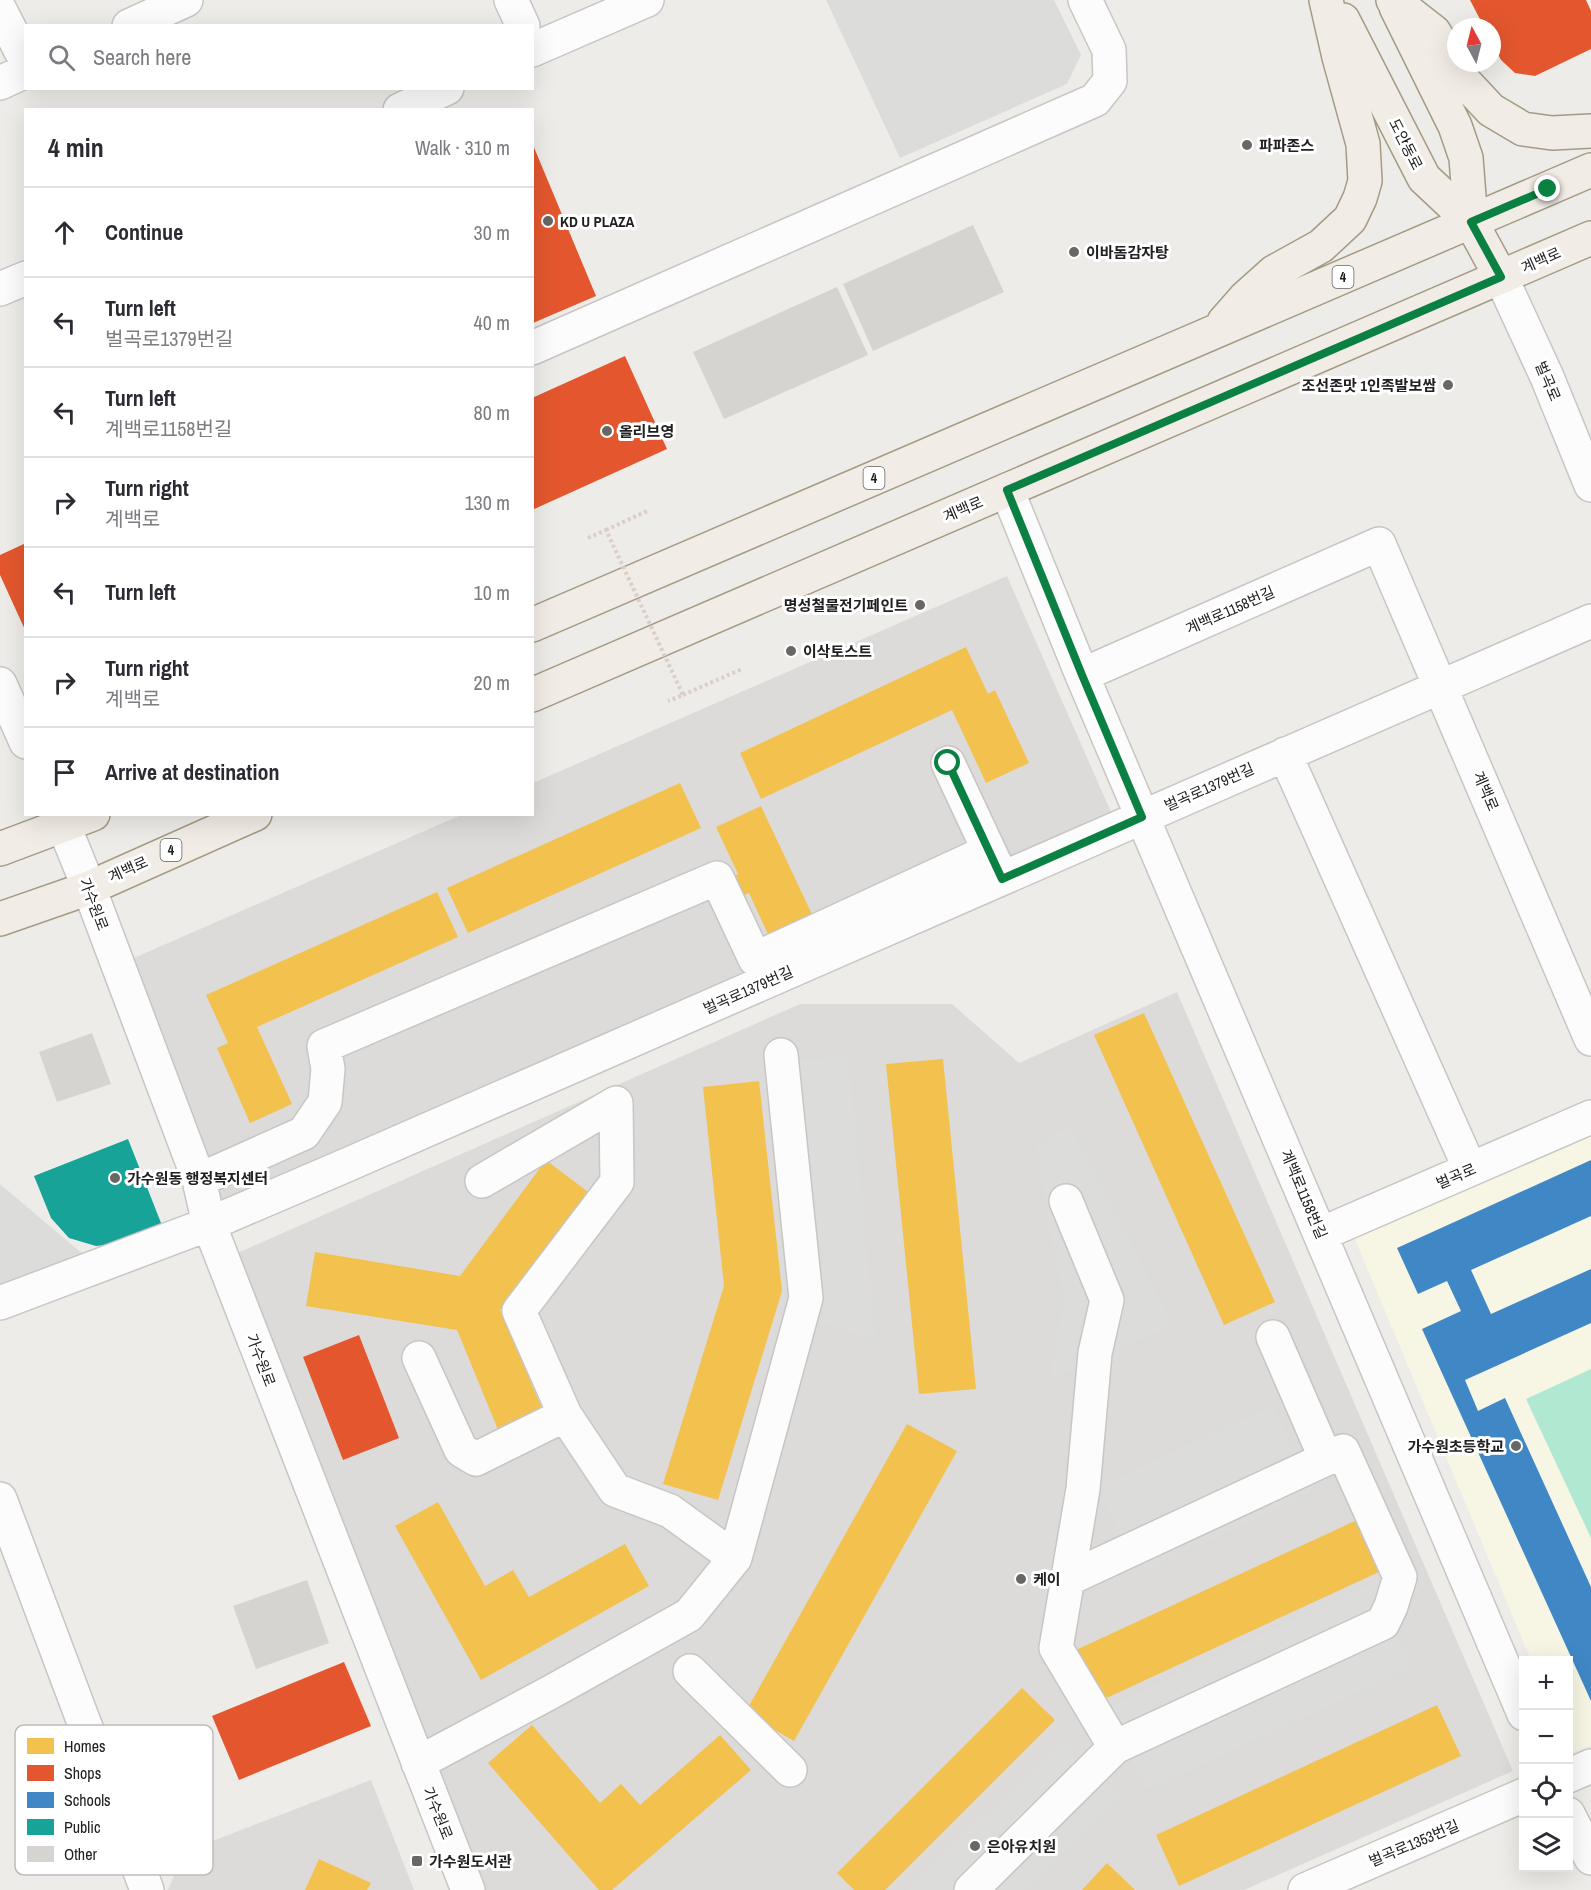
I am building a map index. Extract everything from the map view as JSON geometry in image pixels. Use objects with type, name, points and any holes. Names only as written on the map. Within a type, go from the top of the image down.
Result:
[{"type":"main road","points":[[1216,332],[1246,297],[1274,272],[1321,246],[1350,219],[1360,200],[1365,181],[1363,144],[1338,57],[1326,0]]},
{"type":"main road","name":"도안동로","points":[[1333,0],[1424,178],[1471,222]]},
{"type":"main road","points":[[1392,0],[1455,126],[1466,158],[1471,222],[1501,277]]},
{"type":"main road","points":[[1392,0],[1434,32],[1463,80],[1491,110],[1523,129],[1552,133],[1591,131]]},
{"type":"main road","name":"4","points":[[534,624],[1591,170]]},
{"type":"main road","name":"계백로","points":[[534,694],[1591,238]]},
{"type":"main road","name":"계백로","points":[[0,919],[88,888],[250,816]]},
{"type":"main road","points":[[0,849],[72,818]]},
{"type":"street","points":[[133,24],[186,0]]},
{"type":"street","points":[[511,0],[522,24]]},
{"type":"street","points":[[534,42],[647,0]]},
{"type":"street","points":[[534,347],[1095,100],[1110,81],[1109,50],[1084,0]]},
{"type":"street","points":[[0,10],[24,57]]},
{"type":"street","points":[[0,83],[24,72]]},
{"type":"street","points":[[404,108],[443,90]]},
{"type":"street","name":"벌곡로","points":[[1501,277],[1547,377],[1591,483]]},
{"type":"street","points":[[0,289],[24,279]]},
{"type":"street","name":"계백로1158번길","points":[[1007,490],[1082,675],[1522,1710]]},
{"type":"street","name":"계백로1158번길","points":[[1082,675],[1378,544]]},
{"type":"street","name":"계백로","points":[[1378,544],[1591,1039]]},
{"type":"street","name":"벌곡로1379번길","points":[[0,1303],[209,1224],[371,1155],[996,865],[1142,817],[1591,621]]},
{"type":"street","points":[[0,684],[24,738]]},
{"type":"street","points":[[1285,754],[1470,1169]]},
{"type":"street","points":[[199,1180],[304,1133],[325,1102],[328,1070],[324,1046],[717,878],[755,959],[996,865],[948,763]]},
{"type":"street","name":"가수원로","points":[[72,818],[88,888],[199,1180],[209,1224],[468,1890]]},
{"type":"street","points":[[418,1763],[689,1615],[735,1558],[806,1298],[781,1055]]},
{"type":"street","points":[[482,1181],[616,1103],[617,1182],[519,1311],[565,1415],[615,1490],[670,1511],[735,1558]]},
{"type":"street","name":"벌곡로","points":[[1321,1234],[1591,1117]]},
{"type":"street","points":[[1066,1201],[1107,1300],[1095,1353],[1083,1489],[1056,1648],[1115,1748]]},
{"type":"street","points":[[1272,1337],[1326,1459]]},
{"type":"street","points":[[419,1358],[460,1450],[476,1459],[565,1415]]},
{"type":"street","points":[[971,1890],[1115,1748],[1383,1623],[1400,1577],[1343,1451],[1068,1579]]},
{"type":"street","points":[[0,1499],[85,1725]]},
{"type":"street","points":[[690,1671],[790,1770]]},
{"type":"street","points":[[1573,1774],[1591,1766]]},
{"type":"street","name":"벌곡로1353번길","points":[[1305,1890],[1519,1797]]},
{"type":"street","points":[[1571,1818],[1591,1858]]},
{"type":"street","points":[[141,1875],[147,1890]]},
{"type":"path","points":[[588,538],[647,511]]},
{"type":"path","points":[[606,530],[683,695]]},
{"type":"path","points":[[668,701],[742,669]]},
{"type":"shaded area","points":[[826,0],[1054,0],[1081,55],[1067,84],[900,158]]},
{"type":"shaded area","points":[[1007,576],[1111,812],[215,1204],[111,968],[459,816],[534,816],[534,783]]},
{"type":"shaded area","points":[[1177,992],[1513,1771],[1244,1890],[486,1890],[233,1255],[800,1004],[952,1004],[1019,1063]]},
{"type":"shaded area","points":[[848,1056],[876,1340],[817,1321],[792,1061]]},
{"type":"shaded area","points":[[1070,1126],[1173,1325],[1049,1380],[1063,1300],[1036,1146]]},
{"type":"shaded area","name":"가수원초등학교","points":[[1591,1128],[1591,1745],[1573,1753],[1573,1656],[1529,1656],[1352,1232]]},
{"type":"shaded area","points":[[0,1184],[84,1255],[0,1286]]},
{"type":"shaded area","points":[[1273,1405],[1314,1492],[1139,1573],[1098,1487]]},
{"type":"shaded area","points":[[1373,1583],[1413,1667],[1147,1790],[1108,1707]]},
{"type":"shaded area","points":[[1061,1741],[1120,1796],[1025,1890],[908,1890]]},
{"type":"shaded area","points":[[371,1780],[414,1890],[168,1890],[174,1875],[213,1875],[213,1841]]},
{"type":"green space","points":[[1591,1369],[1591,1538],[1526,1399]]},
{"type":"building: Homes","points":[[966,647],[988,694],[995,690],[1029,763],[986,783],[952,710],[761,799],[740,753]]},
{"type":"building: Homes","points":[[680,783],[701,828],[468,933],[447,888]]},
{"type":"building: Homes","points":[[761,806],[817,925],[773,945],[749,893],[736,899],[727,880],[738,874],[716,827]]},
{"type":"building: Homes","points":[[437,892],[458,937],[257,1027],[292,1104],[250,1123],[217,1048],[228,1043],[206,995]]},
{"type":"building: Homes","points":[[1144,1013],[1275,1302],[1224,1325],[1094,1035]]},
{"type":"building: Homes","points":[[943,1059],[976,1389],[919,1394],[886,1064]]},
{"type":"building: Homes","points":[[759,1081],[782,1291],[718,1500],[663,1484],[724,1286],[703,1087]]},
{"type":"building: Homes","points":[[546,1160],[588,1192],[500,1310],[544,1413],[499,1432],[457,1330],[306,1306],[315,1252],[460,1276]]},
{"type":"building: Homes","points":[[907,1424],[957,1451],[794,1741],[745,1713]]},
{"type":"building: Homes","points":[[438,1502],[485,1586],[513,1570],[529,1597],[625,1544],[649,1586],[481,1680],[395,1526]]},
{"type":"building: Homes","points":[[1357,1520],[1381,1571],[1100,1701],[1076,1650]]},
{"type":"building: Homes","points":[[1022,1688],[1055,1720],[885,1890],[854,1890],[837,1873]]},
{"type":"building: Homes","points":[[1437,1705],[1461,1756],[1179,1886],[1156,1835]]},
{"type":"building: Homes","points":[[532,1725],[600,1803],[621,1784],[640,1805],[720,1735],[751,1770],[612,1890],[599,1890],[488,1763]]},
{"type":"building: Homes","points":[[319,1859],[371,1883],[367,1890],[305,1890]]},
{"type":"building: Homes","points":[[1107,1863],[1135,1890],[1082,1890]]},
{"type":"building: Shops","points":[[1470,0],[1586,0],[1591,11],[1591,49],[1535,76],[1515,73],[1501,60],[1501,18],[1479,18]]},
{"type":"building: Shops","name":"KD U PLAZA","points":[[534,147],[596,296],[534,323]]},
{"type":"building: Shops","points":[[625,356],[667,449],[534,509],[534,397]]},
{"type":"building: Shops","points":[[24,544],[24,628],[0,575],[0,555]]},
{"type":"building: Shops","points":[[359,1335],[399,1438],[343,1460],[303,1357]]},
{"type":"building: Shops","points":[[344,1662],[371,1726],[239,1780],[212,1716]]},
{"type":"building: Schools","points":[[1591,1160],[1591,1216],[1471,1270],[1491,1314],[1591,1269],[1591,1323],[1465,1380],[1478,1411],[1505,1398],[1591,1587],[1591,1701],[1573,1661],[1573,1656],[1571,1656],[1422,1329],[1461,1311],[1447,1281],[1418,1294],[1397,1248]]},
{"type":"building: Public","points":[[128,1139],[163,1228],[124,1243],[96,1246],[69,1238],[51,1218],[34,1176]]},
{"type":"building: Other","points":[[973,225],[1004,292],[873,351],[843,284]]},
{"type":"building: Other","points":[[837,287],[868,355],[724,419],[693,352]]},
{"type":"building: Other","points":[[92,1033],[111,1084],[57,1102],[39,1052]]},
{"type":"building: Other","points":[[307,1580],[329,1643],[256,1669],[233,1606]]},
{"type":"place","name":"파파존스","points":[[1247,145]]},
{"type":"place","name":"KD U PLAZA","points":[[548,221]]},
{"type":"place","name":"이바돔감자탕","points":[[1074,252]]},
{"type":"place","name":"조선존맛 1인족발보쌈","points":[[1448,385]]},
{"type":"place","name":"올리브영","points":[[607,431]]},
{"type":"place","name":"명성철물전기페인트","points":[[920,605]]},
{"type":"place","name":"이삭토스트","points":[[791,651]]},
{"type":"place","name":"가수원동 행정복지센터","points":[[115,1178]]},
{"type":"place","name":"가수원초등학교","points":[[1516,1446]]},
{"type":"place","name":"케이","points":[[1021,1579]]},
{"type":"place","name":"은아유치원","points":[[975,1846]]},
{"type":"place","name":"가수원도서관","points":[[417,1861]]},
{"type":"route","points":[[948,763],[1002,879],[1142,817],[1007,490],[1501,277],[1471,222],[1548,189]]}]
